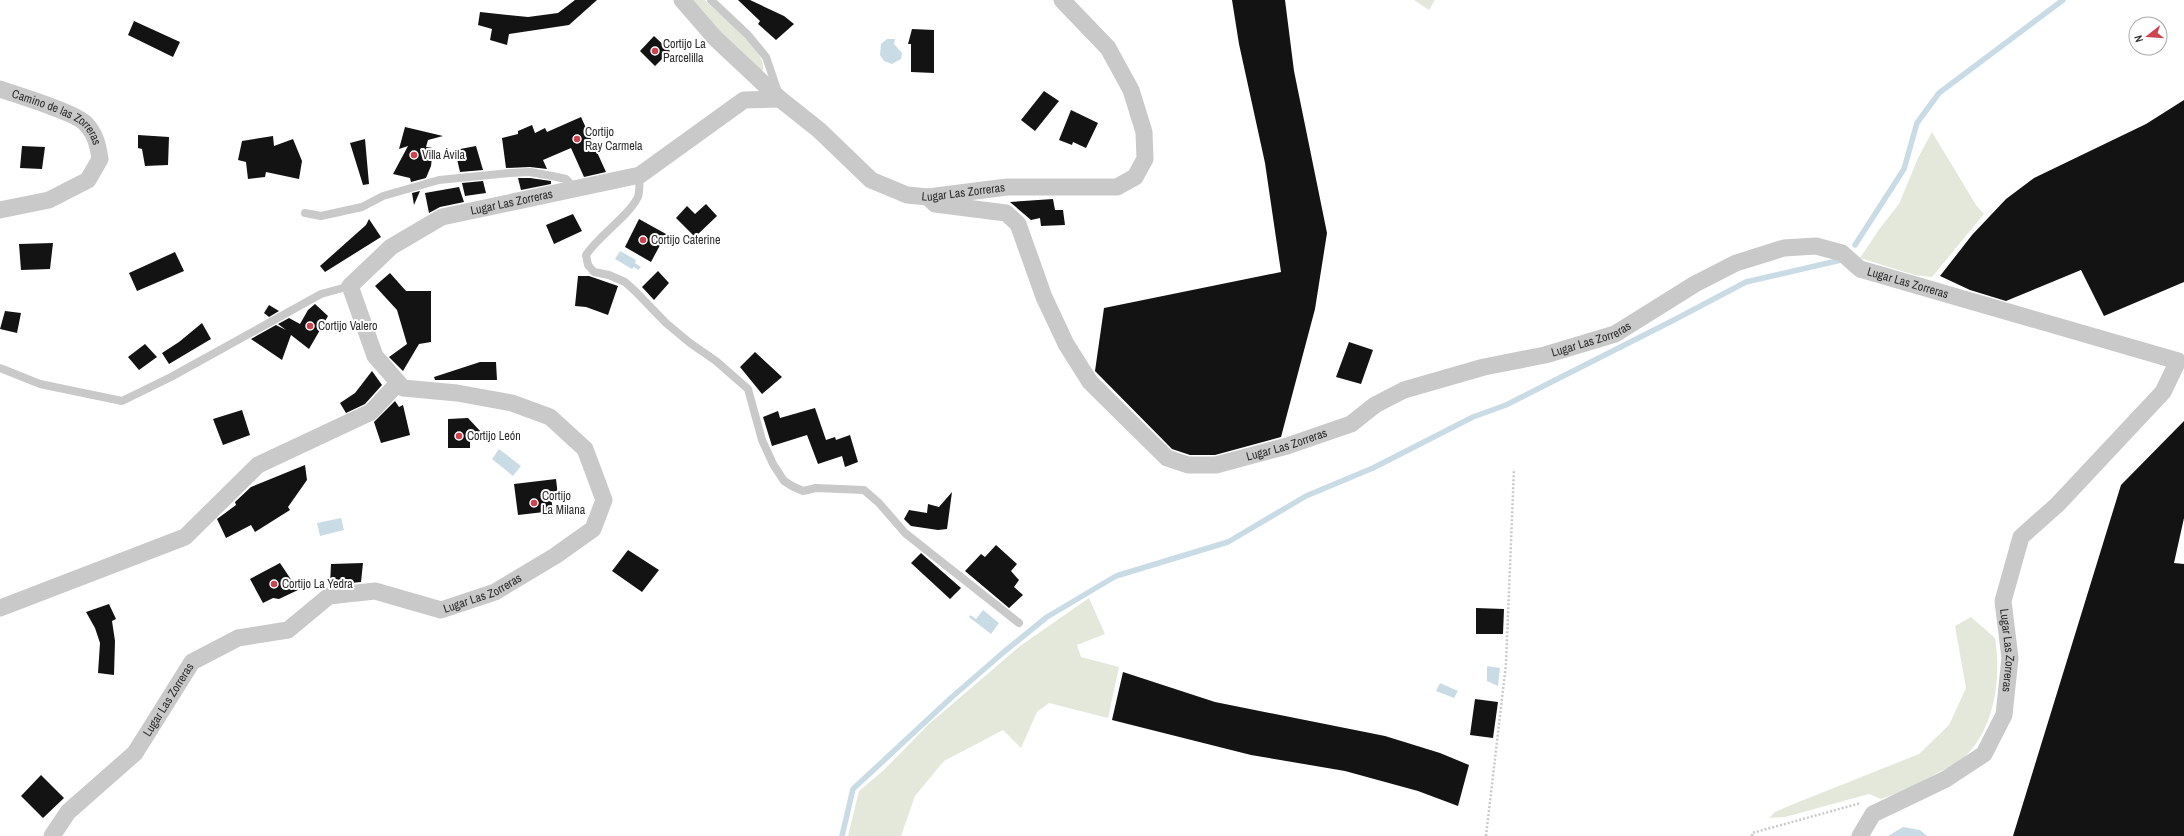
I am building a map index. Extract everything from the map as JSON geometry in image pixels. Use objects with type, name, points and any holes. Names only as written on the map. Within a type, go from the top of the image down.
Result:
[{"type":"street","points":[[682,0],[715,38],[780,99],[819,130],[871,180],[907,195],[928,197]]},
{"type":"street","name":"Lugar Las Zorreras","points":[[928,197],[1007,187],[1117,187],[1135,177],[1145,159],[1144,132],[1132,90],[1108,48],[1062,0]]},
{"type":"street","name":"Camino de las Zorreras","points":[[0,89],[66,113],[85,122],[97,140],[100,159],[88,180],[49,200],[0,210]]},
{"type":"street","name":"Lugar Las Zorreras","points":[[350,286],[391,247],[442,218],[640,175],[744,100],[780,99]]},
{"type":"street","name":"Lugar Las Zorreras","points":[[928,197],[935,204],[1006,213],[1018,224],[1044,297],[1066,344],[1090,382],[1167,458],[1188,465],[1216,465],[1286,446],[1351,424],[1375,405],[1404,390],[1484,367],[1545,355],[1615,334],[1695,284],[1736,263],[1784,248],[1816,246],[1842,253],[1860,269],[2178,361],[2163,392],[2057,505],[2022,536],[2003,601],[2010,658],[2004,715],[1984,754],[1946,779],[1873,814]]},
{"type":"street","points":[[0,608],[185,537],[258,466],[371,412],[398,383],[375,356],[350,286]]},
{"type":"street","name":"Lugar Las Zorreras","points":[[52,836],[68,812],[135,753],[192,662],[238,638],[288,630],[329,596],[375,591],[441,610],[495,592],[555,556],[593,529],[604,500],[599,485],[585,449],[550,417],[512,403],[457,393],[403,388],[398,383]]},
{"type":"street","points":[[1860,836],[1873,814]]},
{"type":"lane","points":[[711,0],[748,34],[766,57],[780,99]]},
{"type":"lane","points":[[305,213],[321,216],[362,207],[383,196],[439,180],[510,173],[530,172],[566,179],[576,189]]},
{"type":"lane","points":[[640,175],[638,196],[625,214],[593,244],[586,255],[588,265],[594,272],[624,282],[636,290],[666,323],[690,344],[716,361],[748,389],[762,440],[773,464],[784,481],[803,490],[816,488],[864,490],[879,503],[905,533],[1018,623]]},
{"type":"lane","points":[[0,368],[40,384],[122,401],[170,377],[321,294],[350,286]]},
{"type":"path","points":[[1486,836],[1506,664],[1514,469]]},
{"type":"path","points":[[1752,836],[1752,833],[1858,802],[1868,803],[1873,814]]},
{"type":"shaded area","points":[[691,0],[705,0],[741,32],[758,52],[762,61],[763,70],[759,71],[718,35]]},
{"type":"shaded area","points":[[1414,0],[1435,0],[1429,10]]},
{"type":"shaded area","points":[[1932,132],[1976,205],[1984,214],[1932,277],[1915,275],[1860,258],[1880,228],[1899,204],[1918,158]]},
{"type":"shaded area","points":[[1089,598],[1105,634],[1077,645],[1081,657],[1119,667],[1108,718],[1049,703],[1037,712],[1021,748],[1003,730],[944,761],[915,796],[901,836],[848,836],[859,791],[884,770],[929,724],[1020,646]]},
{"type":"shaded area","points":[[1971,617],[1995,638],[1997,672],[1996,690],[1987,724],[1969,753],[1952,767],[1939,772],[1911,787],[1881,799],[1869,794],[1785,817],[1769,818],[1775,812],[1791,805],[1919,754],[1949,725],[1966,688],[1955,626]]},
{"type":"water","points":[[887,39],[895,39],[894,44],[902,53],[901,59],[892,64],[884,61],[880,55],[881,44]]},
{"type":"water","points":[[620,251],[636,260],[635,263],[641,267],[638,270],[634,267],[632,269],[615,259]]},
{"type":"water","points":[[499,449],[521,466],[513,476],[492,459]]},
{"type":"water","points":[[341,518],[344,530],[320,536],[317,523]]},
{"type":"water","points":[[983,610],[999,623],[991,634],[969,617],[970,615],[976,619]]},
{"type":"water","points":[[1487,666],[1500,668],[1498,686],[1487,681]]},
{"type":"water","points":[[1440,683],[1458,691],[1454,698],[1436,691]]},
{"type":"water","points":[[1903,827],[1920,830],[1927,836],[1888,836]]},
{"type":"building","points":[[575,0],[597,0],[569,25],[509,34],[507,45],[490,40],[492,29],[478,25],[480,12],[528,17],[558,13]]},
{"type":"building","points":[[738,0],[750,0],[784,16],[794,24],[776,40],[758,24],[760,21]]},
{"type":"building","points":[[1232,0],[1285,0],[1294,71],[1327,233],[1315,309],[1281,437],[1215,455],[1190,455],[1172,449],[1095,371],[1104,308],[1281,272],[1265,163],[1239,44]]},
{"type":"building","points":[[134,21],[180,42],[173,57],[128,35]]},
{"type":"building","points":[[912,29],[934,30],[934,73],[911,72],[911,44],[908,44]]},
{"type":"building","name":"Cortijo La Parcelilla","points":[[654,36],[670,51],[655,66],[640,51]]},
{"type":"building","points":[[1044,91],[1059,101],[1035,131],[1021,120]]},
{"type":"building","points":[[2184,100],[2184,282],[2104,316],[2081,270],[2006,301],[1970,290],[1940,276],[1972,235],[2006,199],[2034,178],[2146,124]]},
{"type":"building","points":[[1071,110],[1098,123],[1086,148],[1073,142],[1072,145],[1059,140]]},
{"type":"building","points":[[581,117],[606,172],[584,177],[571,148],[543,160],[547,169],[530,167],[506,168],[502,138],[518,134],[518,131],[532,125],[535,133],[545,128],[547,132]]},
{"type":"building","name":"Villa Ávila","points":[[405,127],[443,136],[428,140],[426,147],[433,148],[431,166],[426,178],[411,182],[410,178],[393,174],[408,146],[399,149]]},
{"type":"building","points":[[138,135],[169,137],[168,165],[145,166],[142,149],[138,148]]},
{"type":"building","points":[[273,136],[274,146],[293,139],[302,161],[299,179],[266,172],[265,177],[248,179],[246,162],[238,160],[242,141]]},
{"type":"building","points":[[365,139],[369,184],[363,185],[350,143]]},
{"type":"building","points":[[22,146],[45,147],[42,169],[20,168]]},
{"type":"building","points":[[476,146],[483,170],[460,172],[455,150]]},
{"type":"building","points":[[518,178],[551,181],[551,184],[521,190]]},
{"type":"building","points":[[483,181],[486,193],[465,196],[462,183]]},
{"type":"building","points":[[459,187],[464,202],[440,207],[429,213],[425,193]]},
{"type":"building","points":[[420,191],[414,205],[412,193]]},
{"type":"building","points":[[1053,199],[1055,210],[1063,210],[1065,225],[1041,226],[1040,218],[1031,220],[1010,202]]},
{"type":"building","points":[[706,204],[717,216],[695,237],[676,218],[687,206],[695,214]]},
{"type":"building","points":[[573,214],[582,231],[554,244],[546,225]]},
{"type":"building","points":[[369,219],[381,237],[325,272],[320,266],[366,225]]},
{"type":"building","name":"Cortijo Caterine","points":[[639,219],[666,234],[651,262],[625,247]]},
{"type":"building","points":[[53,243],[50,269],[21,270],[19,244]]},
{"type":"building","points":[[175,252],[184,271],[137,291],[129,273]]},
{"type":"building","points":[[658,271],[669,283],[654,300],[642,287]]},
{"type":"building","points":[[390,273],[406,291],[431,291],[431,342],[419,344],[403,371],[389,357],[407,344],[397,310],[375,286]]},
{"type":"building","points":[[578,276],[589,276],[618,286],[608,315],[586,307],[575,306]]},
{"type":"building","points":[[315,304],[328,316],[309,349],[291,335],[282,360],[251,339],[276,325],[286,330],[278,324],[289,318],[300,324],[308,310]]},
{"type":"building","points":[[269,305],[279,311],[269,317],[264,313]]},
{"type":"building","points":[[5,311],[21,313],[17,333],[0,329]]},
{"type":"building","points":[[202,323],[211,339],[169,364],[162,353],[179,342]]},
{"type":"building","points":[[1349,342],[1373,350],[1361,384],[1336,377]]},
{"type":"building","points":[[145,344],[157,357],[139,370],[128,357]]},
{"type":"building","points":[[755,352],[782,377],[762,394],[740,367]]},
{"type":"building","points":[[480,362],[496,362],[497,380],[435,380],[434,377]]},
{"type":"building","points":[[372,371],[382,385],[365,404],[346,413],[340,403],[355,393]]},
{"type":"building","points":[[395,401],[399,407],[403,405],[410,435],[381,443],[374,422]]},
{"type":"building","points":[[815,408],[826,440],[835,437],[836,440],[850,435],[858,462],[845,467],[842,456],[818,464],[807,435],[772,446],[763,417],[778,411],[780,418]]},
{"type":"building","points":[[242,410],[250,435],[223,445],[213,419]]},
{"type":"building","name":"Cortijo León","points":[[468,418],[481,432],[470,433],[470,448],[448,448],[448,419]]},
{"type":"building","points":[[2184,421],[2184,518],[2174,563],[2184,564],[2184,836],[2013,836],[2121,485]]},
{"type":"building","points":[[305,465],[307,480],[288,507],[290,510],[255,532],[251,525],[226,538],[217,519],[236,505],[235,502],[251,487]]},
{"type":"building","name":"Cortijo La Milana","points":[[556,479],[558,496],[551,497],[553,511],[518,515],[514,484]]},
{"type":"building","points":[[952,492],[947,529],[938,530],[911,526],[904,519],[909,510],[927,513],[928,504],[939,507]]},
{"type":"building","points":[[996,545],[1017,564],[1011,571],[1019,580],[1014,587],[1023,595],[1009,608],[965,571],[981,554],[985,557]]},
{"type":"building","points":[[628,550],[659,570],[642,592],[612,571]]},
{"type":"building","points":[[921,553],[961,588],[950,599],[911,563]]},
{"type":"building","name":"Cortijo La Yedra","points":[[280,563],[298,590],[279,599],[273,598],[263,603],[250,579]]},
{"type":"building","points":[[363,563],[361,582],[330,585],[331,564]]},
{"type":"building","points":[[109,604],[116,619],[112,621],[115,641],[114,675],[98,673],[100,643],[95,628],[86,612]]},
{"type":"building","points":[[1476,608],[1504,609],[1503,634],[1476,634]]},
{"type":"building","points":[[1123,672],[1215,702],[1385,736],[1440,753],[1469,765],[1458,806],[1418,791],[1345,771],[1251,755],[1112,720]]},
{"type":"building","points":[[1475,699],[1498,702],[1493,738],[1470,735]]},
{"type":"building","points":[[41,775],[64,798],[43,818],[21,796]]},
{"type":"waterway","points":[[1855,245],[1904,169],[1917,123],[1939,93],[2063,0]]},
{"type":"waterway","points":[[842,836],[853,789],[952,697],[1005,651],[1047,617],[1116,576],[1228,542],[1306,496],[1373,468],[1473,417],[1506,405],[1746,282],[1841,260]]},
{"type":"place","name":"Cortijo La Parcelilla","points":[[655,51]]},
{"type":"place","name":"Cortijo Ray Carmela","points":[[577,139]]},
{"type":"place","name":"Villa Ávila","points":[[414,155]]},
{"type":"place","name":"Cortijo Caterine","points":[[643,240]]},
{"type":"place","name":"Cortijo Valero","points":[[310,326]]},
{"type":"place","name":"Cortijo León","points":[[459,436]]},
{"type":"place","name":"Cortijo La Milana","points":[[534,503]]},
{"type":"place","name":"Cortijo La Yedra","points":[[274,584]]}]
